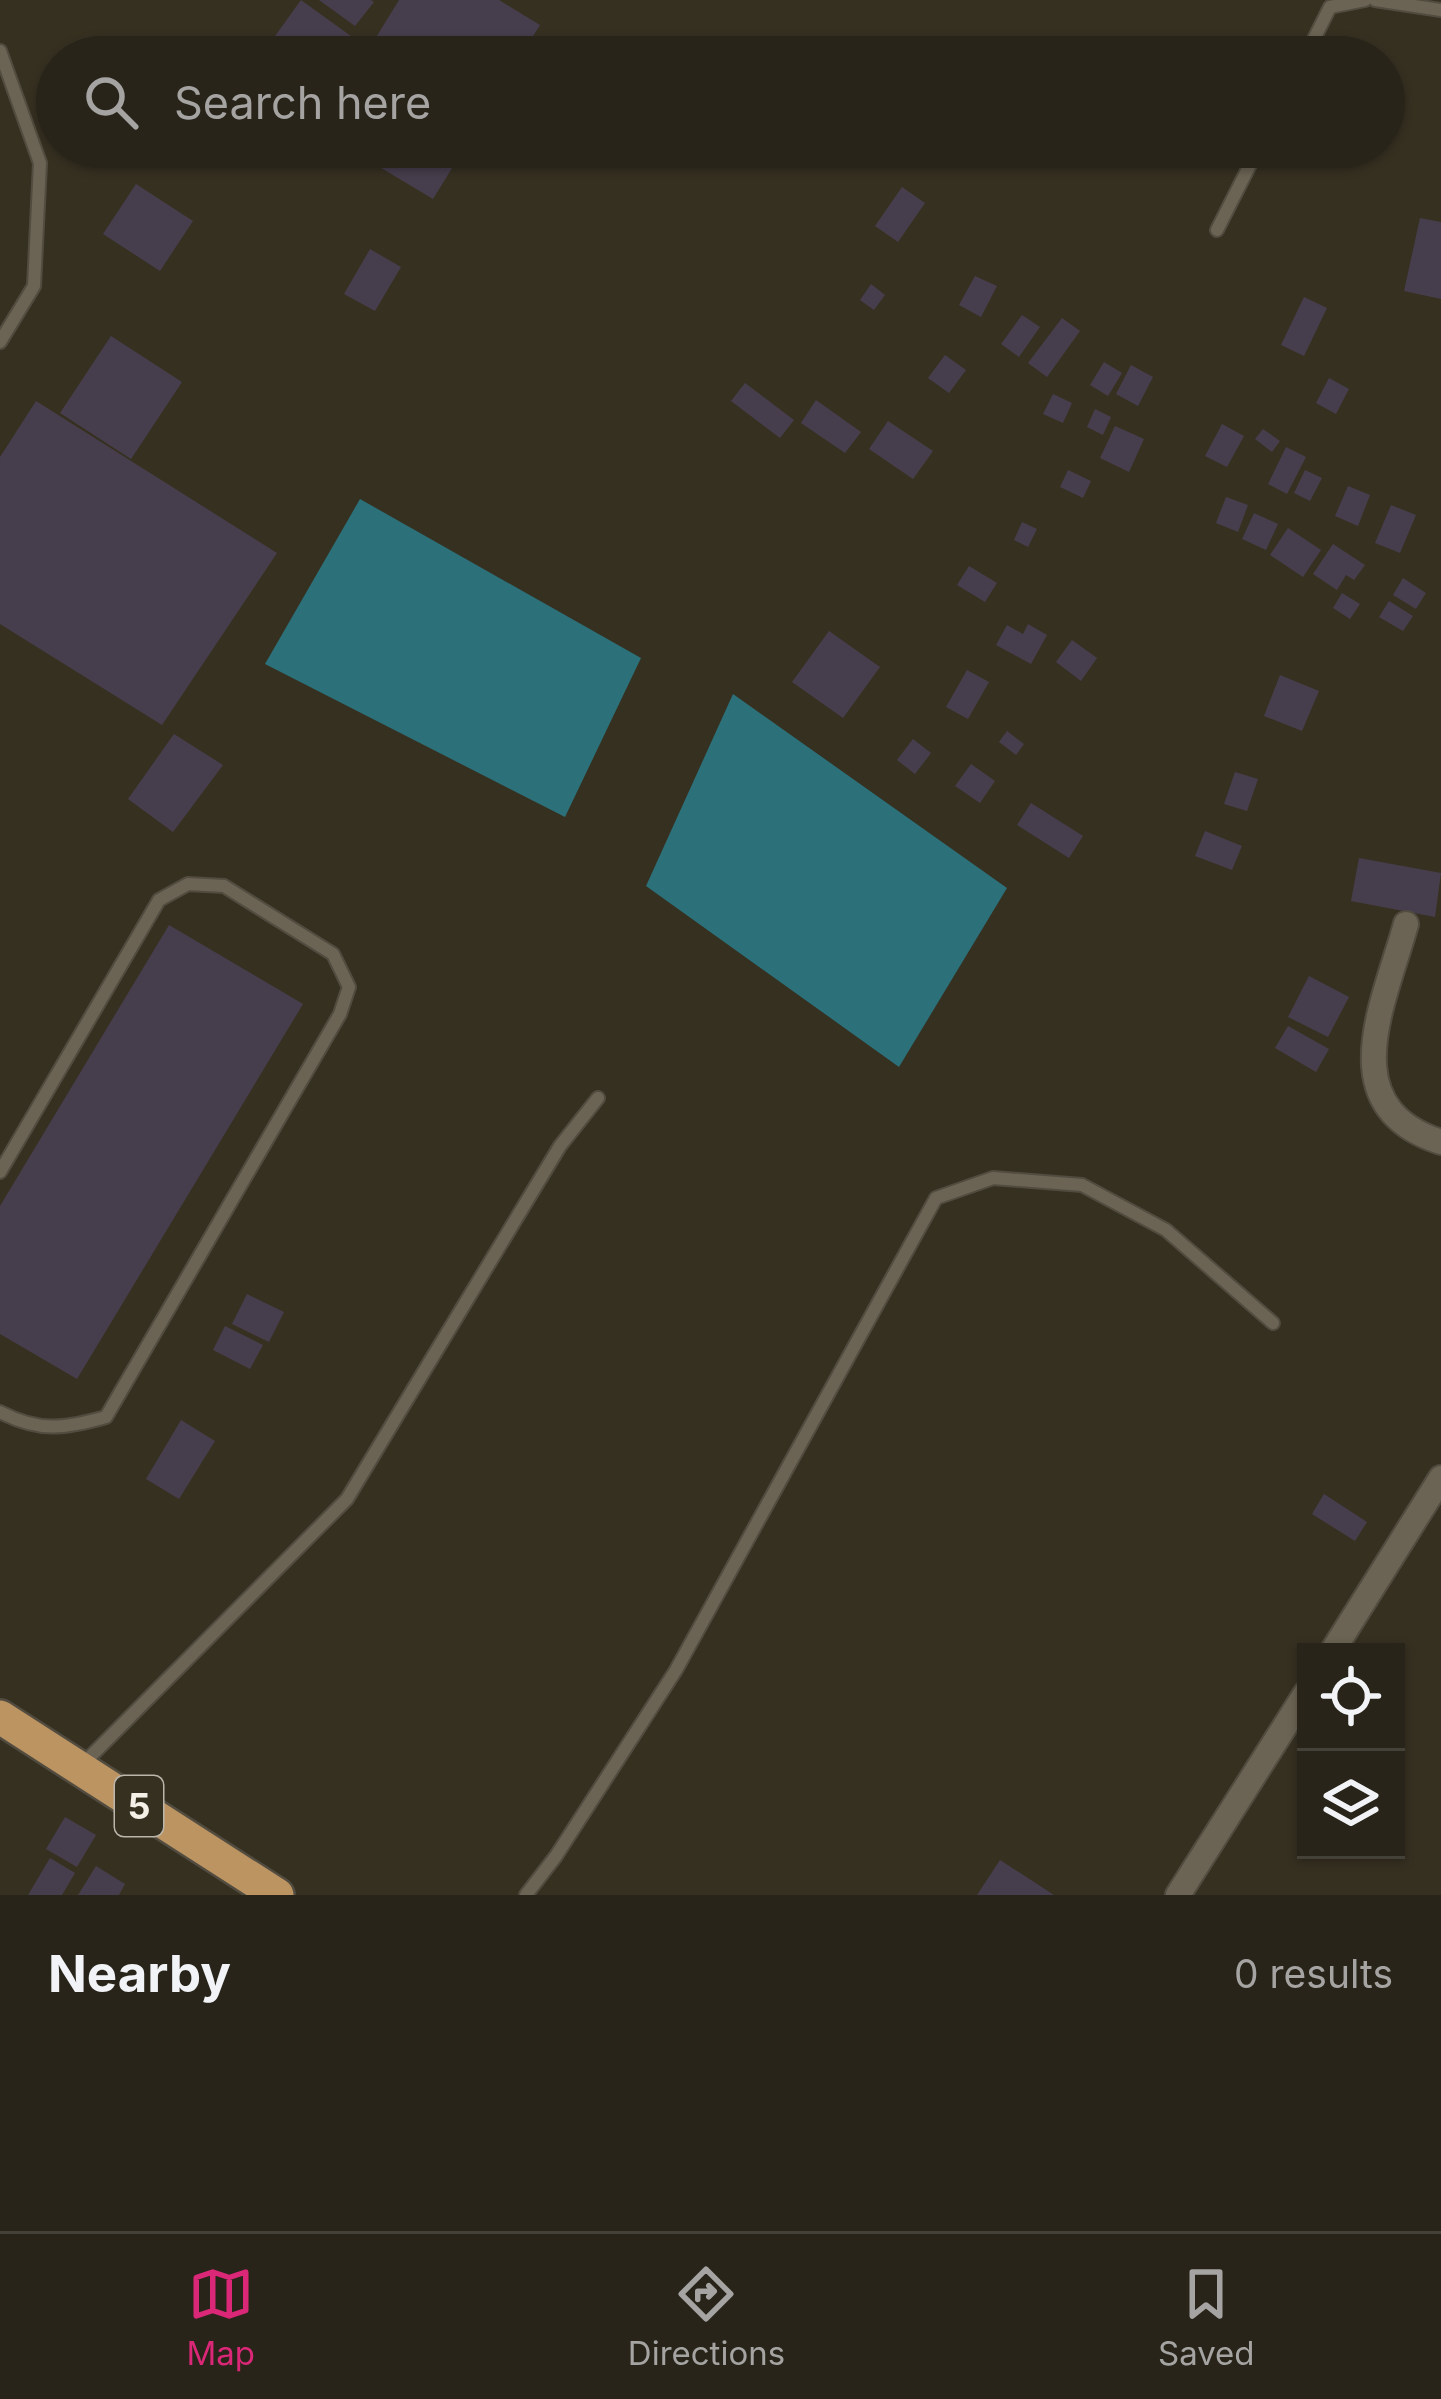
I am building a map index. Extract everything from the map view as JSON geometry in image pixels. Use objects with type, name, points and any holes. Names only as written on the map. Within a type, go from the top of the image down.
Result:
[{"type":"highway","name":"5","points":[[0,1717],[277,1895]]},
{"type":"street","points":[[1406,924],[1376,1036],[1372,1075],[1382,1104],[1419,1135],[1441,1142]]},
{"type":"street","points":[[1338,1643],[1441,1478]]},
{"type":"street","points":[[1178,1895],[1297,1707]]},
{"type":"lane","points":[[1316,36],[1330,7],[1365,0]]},
{"type":"lane","points":[[1375,0],[1441,10]]},
{"type":"lane","points":[[0,51],[36,152]]},
{"type":"lane","points":[[0,342],[34,286],[40,168]]},
{"type":"lane","points":[[1217,230],[1248,168]]},
{"type":"lane","points":[[0,1172],[159,900],[188,884],[224,886],[333,953],[349,987],[340,1014],[106,1418],[71,1427],[27,1426],[0,1412]]},
{"type":"lane","points":[[79,1768],[347,1499],[560,1146],[598,1098]]},
{"type":"lane","points":[[526,1895],[676,1670],[936,1198],[993,1178],[1082,1185],[1166,1230],[1273,1322]]},
{"type":"water","points":[[360,499],[641,658],[565,817],[265,664]]},
{"type":"water","points":[[733,694],[1007,888],[899,1067],[646,886]]},
{"type":"building","points":[[301,0],[351,36],[275,36]]},
{"type":"building","points":[[319,0],[371,0],[374,2],[355,26]]},
{"type":"building","points":[[399,0],[499,0],[540,25],[533,36],[377,36]]},
{"type":"building","points":[[381,168],[452,168],[433,199]]},
{"type":"building","points":[[136,184],[193,221],[160,271],[103,234]]},
{"type":"building","points":[[902,187],[925,203],[898,242],[875,226]]},
{"type":"building","points":[[1420,218],[1441,222],[1441,299],[1404,291]]},
{"type":"building","points":[[370,249],[401,267],[375,311],[344,294]]},
{"type":"building","points":[[975,276],[997,286],[981,317],[959,305]]},
{"type":"building","points":[[871,284],[885,295],[874,310],[860,300]]},
{"type":"building","points":[[1304,297],[1327,308],[1304,356],[1281,345]]},
{"type":"building","points":[[1022,315],[1040,327],[1019,357],[1001,344]]},
{"type":"building","points":[[1062,318],[1080,331],[1047,377],[1028,363]]},
{"type":"building","points":[[111,336],[182,382],[131,459],[60,413]]},
{"type":"building","points":[[945,355],[966,370],[949,393],[928,378]]},
{"type":"building","points":[[1104,362],[1122,373],[1108,396],[1090,385]]},
{"type":"building","points":[[1131,365],[1153,377],[1138,406],[1116,394]]},
{"type":"building","points":[[1329,378],[1349,389],[1336,414],[1316,403]]},
{"type":"building","points":[[745,383],[794,420],[780,438],[731,401]]},
{"type":"building","points":[[1053,394],[1072,403],[1063,423],[1043,414]]},
{"type":"building","points":[[816,400],[861,432],[845,453],[801,423]]},
{"type":"building","points":[[36,401],[277,553],[162,725],[0,624],[0,457]]},
{"type":"building","points":[[1095,409],[1111,417],[1103,435],[1087,427]]},
{"type":"building","points":[[888,421],[933,451],[913,479],[869,449]]},
{"type":"building","points":[[1222,424],[1244,436],[1227,467],[1205,456]]},
{"type":"building","points":[[1115,426],[1144,439],[1129,472],[1100,458]]},
{"type":"building","points":[[1263,429],[1280,441],[1272,452],[1255,439]]},
{"type":"building","points":[[1286,447],[1306,457],[1287,494],[1268,484]]},
{"type":"building","points":[[1068,470],[1091,481],[1083,498],[1060,487]]},
{"type":"building","points":[[1305,470],[1322,478],[1310,501],[1294,493]]},
{"type":"building","points":[[1348,486],[1370,495],[1358,526],[1335,516]]},
{"type":"building","points":[[1226,497],[1248,505],[1238,532],[1216,523]]},
{"type":"building","points":[[1391,505],[1416,515],[1400,553],[1375,543]]},
{"type":"building","points":[[1254,513],[1278,524],[1266,550],[1242,539]]},
{"type":"building","points":[[1022,522],[1037,529],[1028,547],[1014,540]]},
{"type":"building","points":[[1288,528],[1321,550],[1303,577],[1270,555]]},
{"type":"building","points":[[1333,544],[1365,565],[1354,580],[1346,575],[1337,590],[1313,574]]},
{"type":"building","points":[[969,566],[997,583],[985,602],[957,585]]},
{"type":"building","points":[[1403,578],[1426,593],[1416,609],[1393,595]]},
{"type":"building","points":[[1342,593],[1360,604],[1350,619],[1333,608]]},
{"type":"building","points":[[1389,601],[1413,616],[1403,631],[1379,617]]},
{"type":"building","points":[[1028,624],[1047,635],[1031,664],[996,645],[1007,625],[1023,634]]},
{"type":"building","points":[[829,631],[880,667],[843,718],[792,682]]},
{"type":"building","points":[[1072,640],[1097,658],[1081,681],[1056,662]]},
{"type":"building","points":[[967,670],[989,682],[968,719],[946,707]]},
{"type":"building","points":[[1280,675],[1319,691],[1302,731],[1264,716]]},
{"type":"building","points":[[1007,731],[1024,744],[1016,755],[999,742]]},
{"type":"building","points":[[174,734],[223,765],[173,832],[128,799]]},
{"type":"building","points":[[913,739],[931,753],[915,774],[897,760]]},
{"type":"building","points":[[971,764],[995,781],[980,803],[955,786]]},
{"type":"building","points":[[1235,772],[1258,779],[1247,811],[1224,804]]},
{"type":"building","points":[[1031,803],[1083,836],[1069,858],[1017,825]]},
{"type":"building","points":[[1205,831],[1242,846],[1232,870],[1195,856]]},
{"type":"building","points":[[1359,858],[1441,873],[1435,917],[1351,901]]},
{"type":"building","points":[[169,925],[303,1004],[77,1379],[0,1334],[0,1206]]},
{"type":"building","points":[[1309,976],[1349,997],[1328,1037],[1288,1017]]},
{"type":"building","points":[[1288,1026],[1329,1049],[1316,1072],[1275,1048]]},
{"type":"building","points":[[247,1294],[284,1312],[269,1342],[232,1324]]},
{"type":"building","points":[[225,1326],[263,1345],[250,1369],[213,1350]]},
{"type":"building","points":[[181,1420],[215,1441],[179,1499],[146,1479]]},
{"type":"building","points":[[1324,1494],[1367,1522],[1355,1541],[1312,1514]]},
{"type":"building","points":[[65,1817],[96,1835],[77,1867],[46,1849]]},
{"type":"building","points":[[50,1858],[75,1873],[62,1895],[28,1895]]},
{"type":"building","points":[[1000,1860],[1054,1895],[977,1895]]},
{"type":"building","points":[[96,1866],[125,1884],[119,1895],[78,1895]]}]
